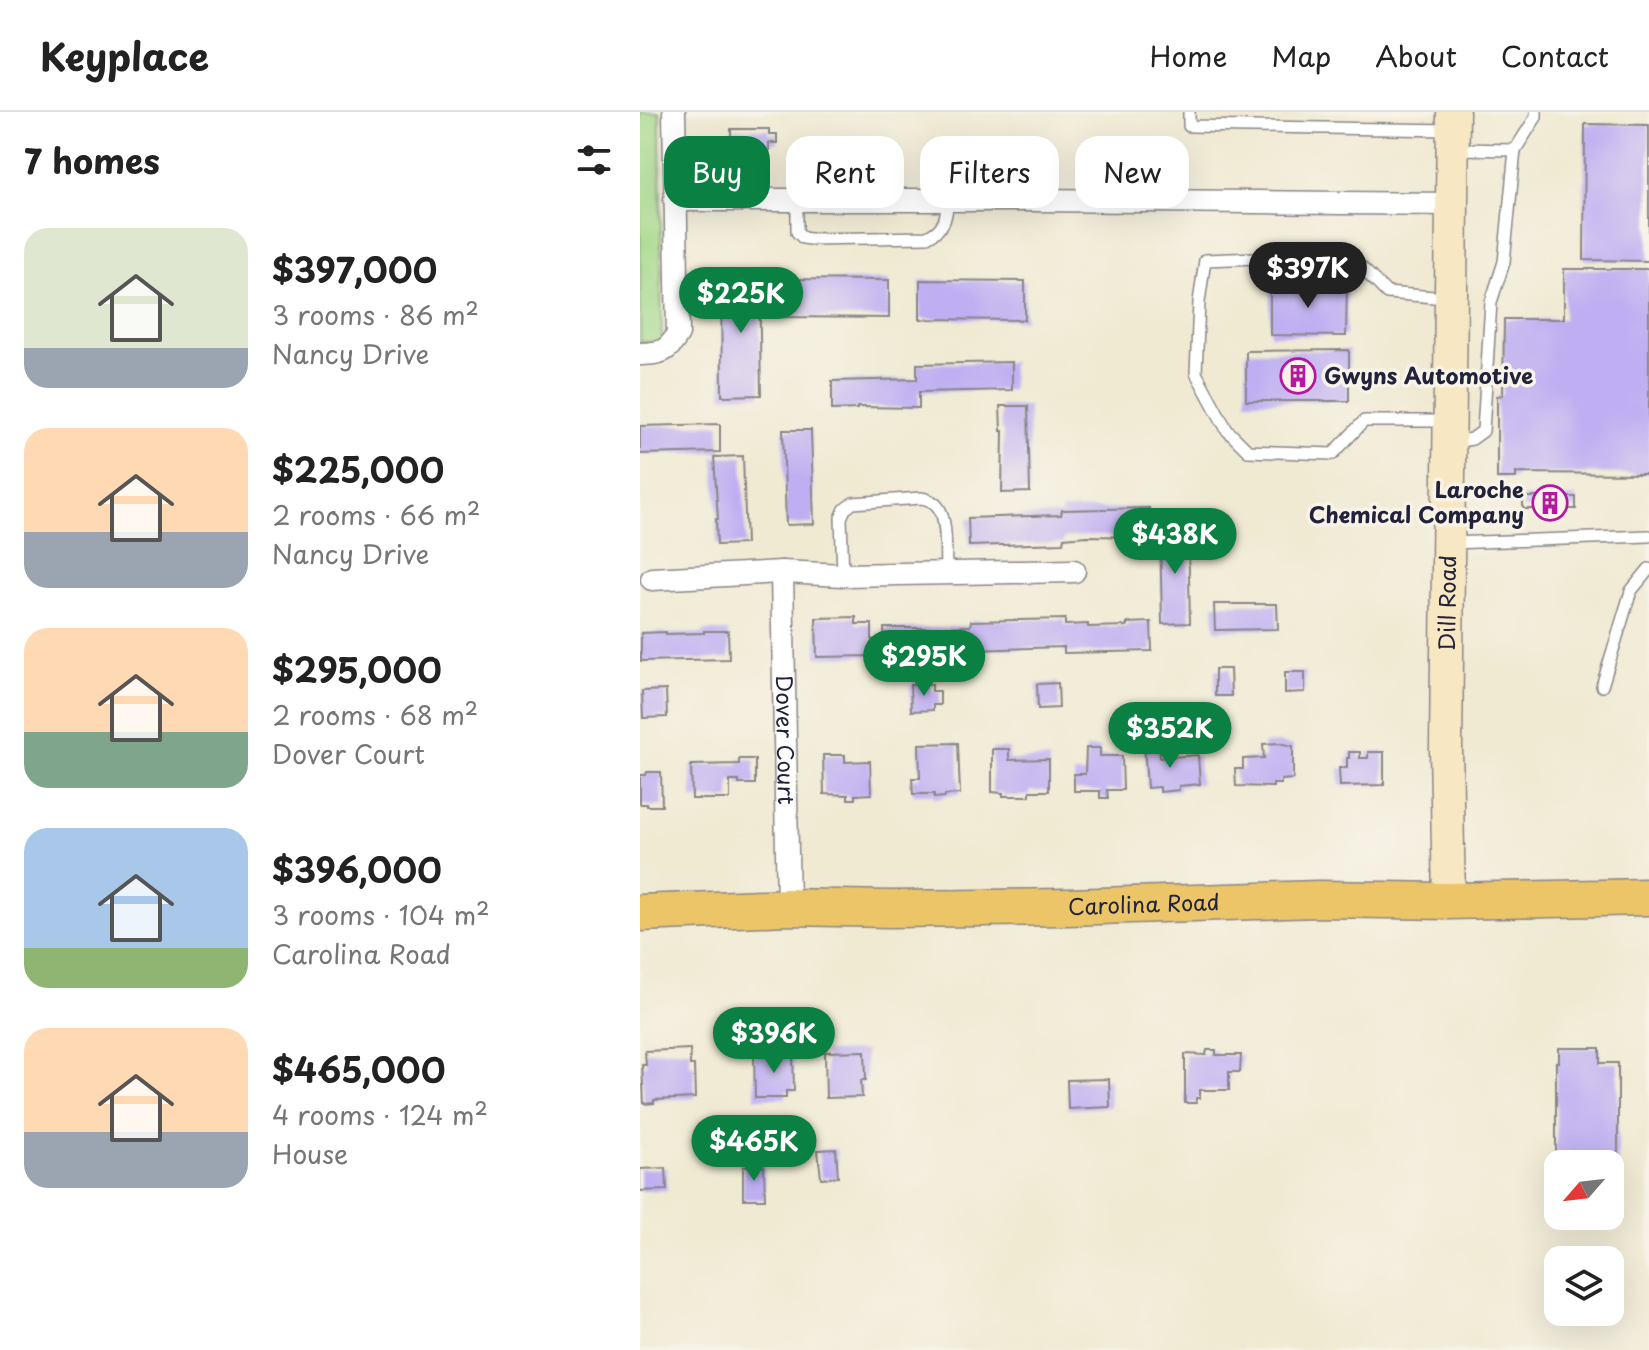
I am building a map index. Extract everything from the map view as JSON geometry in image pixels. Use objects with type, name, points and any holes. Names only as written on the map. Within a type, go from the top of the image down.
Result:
[{"type":"main road","name":"Carolina Road","points":[[640,913],[788,907],[1068,907],[1319,899],[1449,901],[1649,897]]},
{"type":"street","points":[[674,112],[674,136]]},
{"type":"street","name":"Dill Road","points":[[1449,901],[1446,748],[1453,130]]},
{"type":"street","points":[[1059,201],[1452,204]]},
{"type":"street","points":[[640,354],[659,353],[671,346],[678,334],[675,208]]},
{"type":"street","points":[[652,579],[782,572],[843,575],[1074,571]]},
{"type":"street","name":"Dover Court","points":[[782,572],[788,907]]},
{"type":"lane","points":[[1189,112],[1189,126],[1453,130],[1515,150]]},
{"type":"lane","points":[[1451,299],[1387,293],[1355,261],[1205,260],[1199,302],[1196,373],[1227,430],[1248,451],[1333,454],[1364,421],[1450,432],[1472,439],[1483,431],[1491,302],[1504,262],[1515,150],[1536,117],[1536,112]]},
{"type":"lane","points":[[797,208],[797,232],[803,238],[810,239],[927,237],[936,233],[945,221],[947,208]]},
{"type":"lane","points":[[843,575],[841,518],[845,509],[853,503],[921,498],[937,505],[943,514],[946,574]]},
{"type":"lane","points":[[1448,543],[1649,536]]},
{"type":"lane","points":[[1602,686],[1631,591],[1649,569]]},
{"type":"green space","points":[[640,112],[660,112],[662,342],[640,342]]},
{"type":"building","points":[[1585,124],[1649,125],[1649,261],[1584,260]]},
{"type":"building","points":[[731,129],[769,129],[769,134],[777,134],[777,143],[770,143],[770,136],[731,136]]},
{"type":"building","points":[[1564,269],[1649,269],[1649,474],[1516,473],[1516,478],[1497,478],[1497,396],[1503,395],[1504,319],[1564,319]]},
{"type":"building","points":[[721,274],[759,274],[761,395],[722,396]]},
{"type":"building","points":[[784,279],[889,280],[889,318],[784,317]]},
{"type":"building","points":[[920,280],[1025,281],[1025,320],[920,319]]},
{"type":"building","points":[[1270,284],[1347,284],[1346,336],[1270,335]]},
{"type":"building","name":"Gwyns Automotive","points":[[1349,350],[1349,401],[1246,401],[1246,351]]},
{"type":"building","points":[[1012,362],[1012,390],[919,392],[919,408],[857,407],[832,410],[832,381],[917,379],[917,364]]},
{"type":"building","points":[[1000,406],[1028,406],[1030,492],[1002,493],[1003,431]]},
{"type":"building","points":[[720,424],[720,452],[640,454],[640,426]]},
{"type":"building","points":[[783,430],[811,430],[814,524],[786,525]]},
{"type":"building","points":[[743,456],[746,544],[717,545],[714,457]]},
{"type":"building","name":"Laroche Chemical Company","points":[[1523,497],[1576,497],[1576,509],[1523,509]]},
{"type":"building","points":[[1149,508],[1150,537],[1087,536],[1064,538],[1063,543],[969,546],[968,518],[1061,515],[1062,510]]},
{"type":"building","points":[[1188,529],[1190,623],[1162,624],[1160,530]]},
{"type":"building","points":[[1214,604],[1277,604],[1278,629],[1215,630]]},
{"type":"building","points":[[856,617],[856,624],[872,624],[872,656],[817,657],[816,618]]},
{"type":"building","points":[[1065,619],[1065,625],[1088,624],[1088,627],[1151,622],[1152,651],[1064,653],[1064,647],[885,656],[884,628],[947,628],[970,626],[971,621]]},
{"type":"building","points":[[728,631],[729,659],[641,661],[641,633]]},
{"type":"building","points":[[1215,669],[1230,669],[1231,696],[1215,696]]},
{"type":"building","points":[[1285,672],[1305,672],[1305,692],[1285,693]]},
{"type":"building","points":[[1058,683],[1059,708],[1038,709],[1037,684]]},
{"type":"building","points":[[932,684],[932,691],[940,691],[940,705],[933,705],[933,710],[911,711],[910,685]]},
{"type":"building","points":[[666,690],[667,717],[643,718],[642,691]]},
{"type":"building","points":[[1159,742],[1160,758],[1198,755],[1200,784],[1160,792],[1160,787],[1147,788],[1144,743]]},
{"type":"building","points":[[958,743],[960,794],[934,798],[934,794],[913,794],[912,778],[920,778],[919,744]]},
{"type":"building","points":[[1263,744],[1293,746],[1293,779],[1281,780],[1281,784],[1273,784],[1273,787],[1236,786],[1235,769],[1243,769],[1243,759],[1264,758]]},
{"type":"building","points":[[1086,748],[1100,748],[1100,756],[1122,756],[1123,790],[1107,790],[1108,798],[1100,798],[1100,791],[1074,791],[1074,774],[1085,774]]},
{"type":"building","points":[[992,749],[1009,749],[1009,760],[1049,759],[1049,791],[1030,791],[1030,796],[1003,796],[1003,793],[992,792]]},
{"type":"building","points":[[1349,752],[1360,752],[1360,758],[1368,758],[1368,752],[1384,752],[1384,785],[1340,786],[1339,768],[1347,768]]},
{"type":"building","points":[[823,755],[845,755],[845,762],[870,761],[871,794],[855,795],[855,799],[848,799],[848,795],[824,794]]},
{"type":"building","points":[[739,759],[755,759],[755,784],[730,781],[730,799],[692,799],[691,765],[739,764]]},
{"type":"building","points":[[661,772],[662,806],[640,804],[640,775]]},
{"type":"building","points":[[1559,1048],[1600,1048],[1600,1063],[1618,1063],[1618,1150],[1556,1150],[1556,1062],[1559,1062]]},
{"type":"building","points":[[690,1049],[695,1098],[654,1100],[654,1103],[644,1104],[642,1065],[646,1065],[645,1051]]},
{"type":"building","points":[[1207,1050],[1216,1050],[1216,1055],[1241,1055],[1240,1072],[1229,1072],[1229,1090],[1200,1090],[1196,1103],[1185,1103],[1185,1054],[1206,1055]]},
{"type":"building","points":[[865,1051],[866,1080],[861,1080],[862,1097],[826,1098],[825,1052]]},
{"type":"building","points":[[793,1053],[794,1091],[786,1091],[786,1098],[755,1098],[754,1054]]},
{"type":"building","points":[[1109,1079],[1110,1107],[1068,1109],[1067,1080]]},
{"type":"building","points":[[836,1149],[838,1177],[821,1178],[818,1150]]},
{"type":"building","points":[[764,1166],[765,1199],[743,1199],[743,1167]]},
{"type":"building","points":[[666,1168],[667,1190],[640,1191],[640,1169]]},
{"type":"place","name":"Gwyns Automotive","points":[[1298,376]]},
{"type":"place","name":"Laroche Chemical Company","points":[[1550,503]]}]
